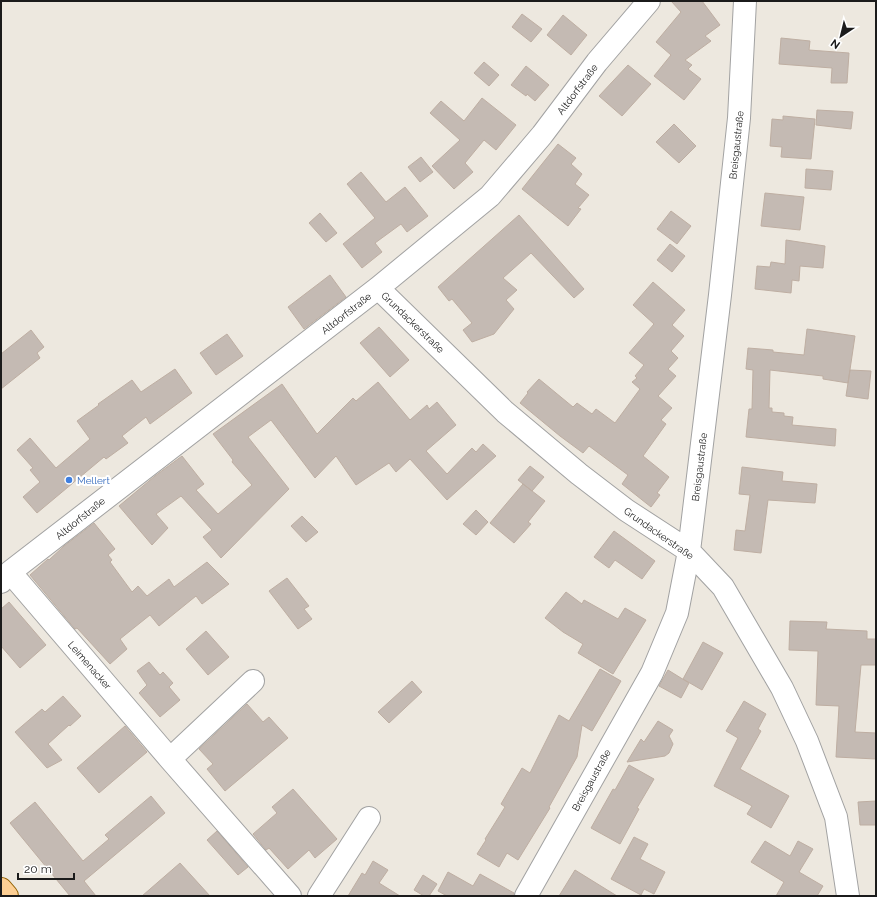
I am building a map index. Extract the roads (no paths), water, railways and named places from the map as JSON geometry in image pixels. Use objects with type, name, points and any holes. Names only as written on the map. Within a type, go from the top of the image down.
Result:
[{"type":"main road","points":[[1,889],[7,896]]},
{"type":"street","name":"Altdorfstraße","points":[[6,577],[378,288],[490,196],[542,135],[597,62],[649,1]]},
{"type":"street","name":"Breisgaustraße","points":[[529,895],[652,673],[677,613],[689,551],[720,295],[739,118],[745,1]]},
{"type":"street","name":"Grundackerstraße","points":[[378,288],[505,412],[579,474],[626,510],[689,551],[723,587],[782,688],[807,741],[836,817],[848,896]]},
{"type":"street","name":"Leimenacker","points":[[6,577],[170,759],[290,896]]},
{"type":"street","points":[[170,759],[252,681]]},
{"type":"street","points":[[319,896],[369,818]]},
{"type":"place","name":"Mellert","points":[[69,480]]}]
